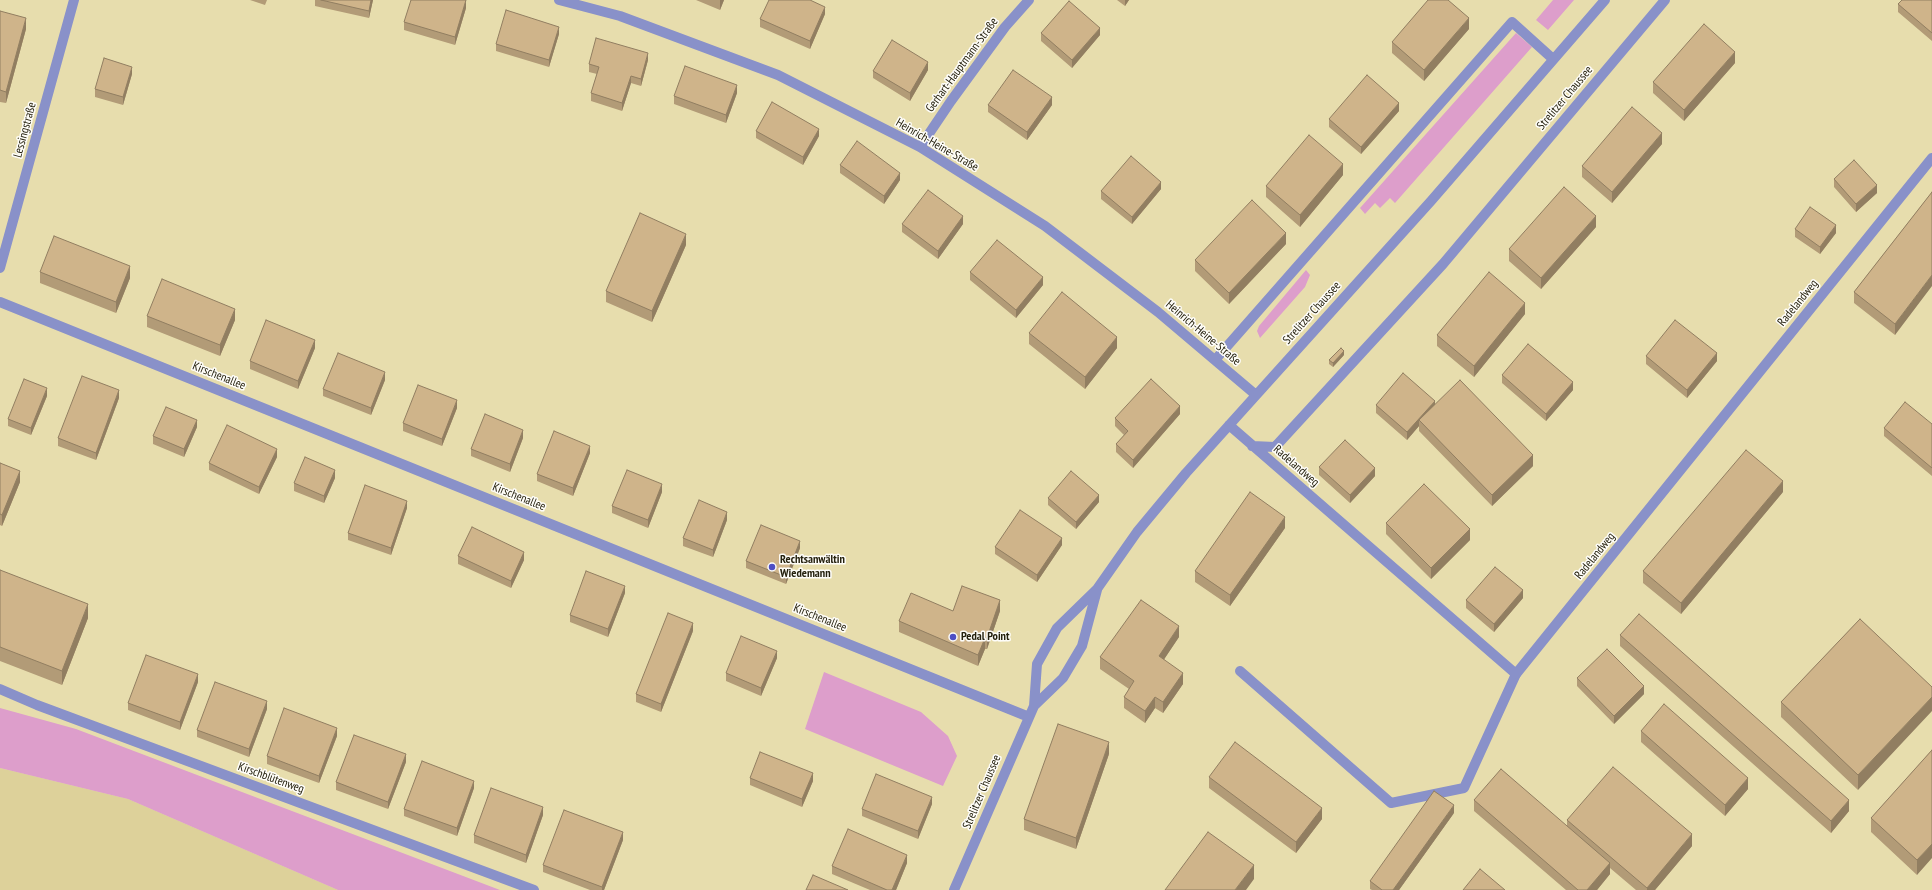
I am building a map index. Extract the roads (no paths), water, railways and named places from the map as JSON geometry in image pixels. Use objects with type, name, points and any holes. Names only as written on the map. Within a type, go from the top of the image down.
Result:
[{"type":"street","name":"Lessingstraße","points":[[0,268],[74,0]]},
{"type":"street","name":"Heinrich-Heine-Straße","points":[[559,0],[620,16],[778,75],[920,147],[1045,226],[1158,312],[1256,395]]},
{"type":"street","name":"Gerhart-Hauptmann-Straße","points":[[920,147],[987,52],[1029,0]]},
{"type":"street","name":"Strelitzer Chaussee","points":[[954,890],[1034,706],[1037,664],[1057,628],[1097,589],[1137,532],[1186,472],[1431,201],[1605,0]]},
{"type":"street","name":"Strelitzer Chaussee","points":[[1252,446],[1275,447],[1289,432],[1443,264],[1665,0]]},
{"type":"street","points":[[1215,360],[1512,22],[1553,59]]},
{"type":"street","name":"Radelandweg","points":[[1229,425],[1516,674],[1932,158]]},
{"type":"street","name":"Kirschenallee","points":[[0,302],[1029,717]]},
{"type":"street","name":"Strelitzer Chaussee","points":[[1034,706],[1062,678],[1077,656],[1082,646],[1097,589]]},
{"type":"street","points":[[1240,671],[1391,803],[1464,788],[1516,674]]},
{"type":"street","name":"Kirschblütenweg","points":[[0,689],[37,705],[534,890]]},
{"type":"place","name":"Rechtsanwältin Wiedemann","points":[[772,567]]},
{"type":"place","name":"Pedal Point","points":[[953,637]]}]
